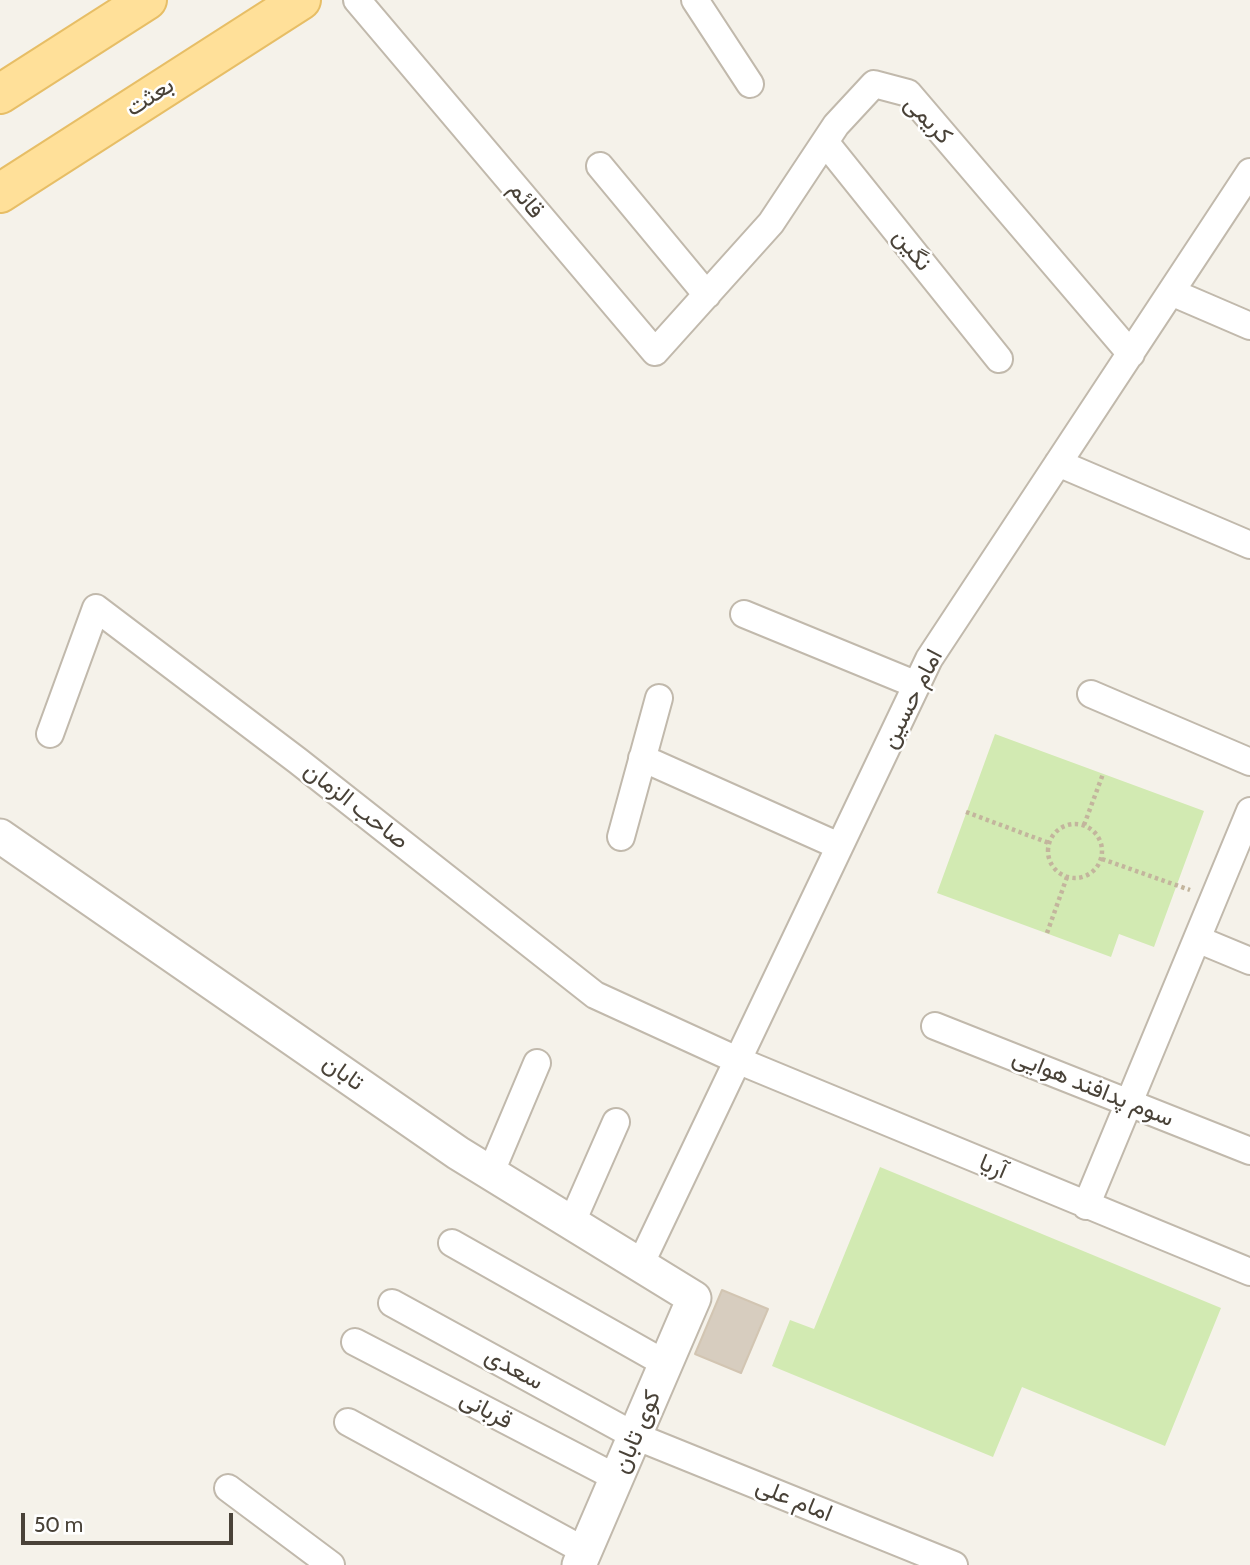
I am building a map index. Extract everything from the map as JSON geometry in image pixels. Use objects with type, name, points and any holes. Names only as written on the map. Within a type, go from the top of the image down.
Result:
[{"type":"main road","points":[[0,94],[147,0]]},
{"type":"main road","name":"بعثت","points":[[0,193],[301,0]]},
{"type":"street","name":"قائم","points":[[357,0],[655,352],[702,301]]},
{"type":"street","points":[[695,0],[750,84]]},
{"type":"street","name":"کریمی","points":[[702,301],[771,223],[836,125],[874,84],[908,93],[1130,354]]},
{"type":"street","name":"نگین","points":[[825,142],[999,359]]},
{"type":"street","points":[[600,166],[702,301]]},
{"type":"street","name":"امام حسین","points":[[641,1263],[929,659],[1250,172]]},
{"type":"street","points":[[1171,292],[1250,326]]},
{"type":"street","points":[[1058,463],[1250,544]]},
{"type":"street","name":"صاحب الزمان","points":[[50,734],[96,608],[298,761],[595,995],[737,1060]]},
{"type":"street","points":[[744,614],[917,685]]},
{"type":"street","points":[[1091,694],[1250,762]]},
{"type":"street","points":[[621,837],[659,698]]},
{"type":"street","points":[[642,758],[839,846]]},
{"type":"street","points":[[1086,1206],[1250,811]]},
{"type":"street","name":"تابان","points":[[0,836],[491,1172],[694,1298]]},
{"type":"street","points":[[1197,939],[1250,961]]},
{"type":"street","name":"سوم پدافند هوایی","points":[[935,1026],[1250,1151]]},
{"type":"street","name":"آریا","points":[[737,1060],[1250,1272]]},
{"type":"street","points":[[491,1172],[537,1063]]},
{"type":"street","points":[[572,1222],[616,1122]]},
{"type":"street","points":[[452,1243],[666,1363]]},
{"type":"street","name":"کوی تابان","points":[[582,1558],[694,1298]]},
{"type":"street","name":"سعدی","points":[[392,1303],[635,1436]]},
{"type":"street","name":"قربانی","points":[[355,1342],[617,1478]]},
{"type":"street","points":[[348,1422],[582,1558]]},
{"type":"street","name":"امام علی","points":[[635,1436],[954,1565]]},
{"type":"street","points":[[228,1488],[331,1565]]},
{"type":"path","points":[[1084,825],[1103,774]]},
{"type":"path","points":[[966,812],[1049,843]]},
{"type":"path","points":[[1075,823],[1084,825],[1099,836],[1102,859],[1094,872],[1086,877],[1067,877],[1059,873],[1049,860],[1049,843],[1059,829],[1075,823]]},
{"type":"path","points":[[1102,859],[1177,885]]},
{"type":"path","points":[[1047,933],[1067,877]]},
{"type":"green space","points":[[995,734],[1204,811],[1154,947],[1119,934],[1111,957],[937,893]]},
{"type":"green space","points":[[880,1167],[1221,1308],[1165,1446],[1022,1387],[993,1457],[772,1366],[790,1320],[814,1329]]},
{"type":"building","points":[[722,1290],[768,1309],[741,1373],[695,1354]]}]
